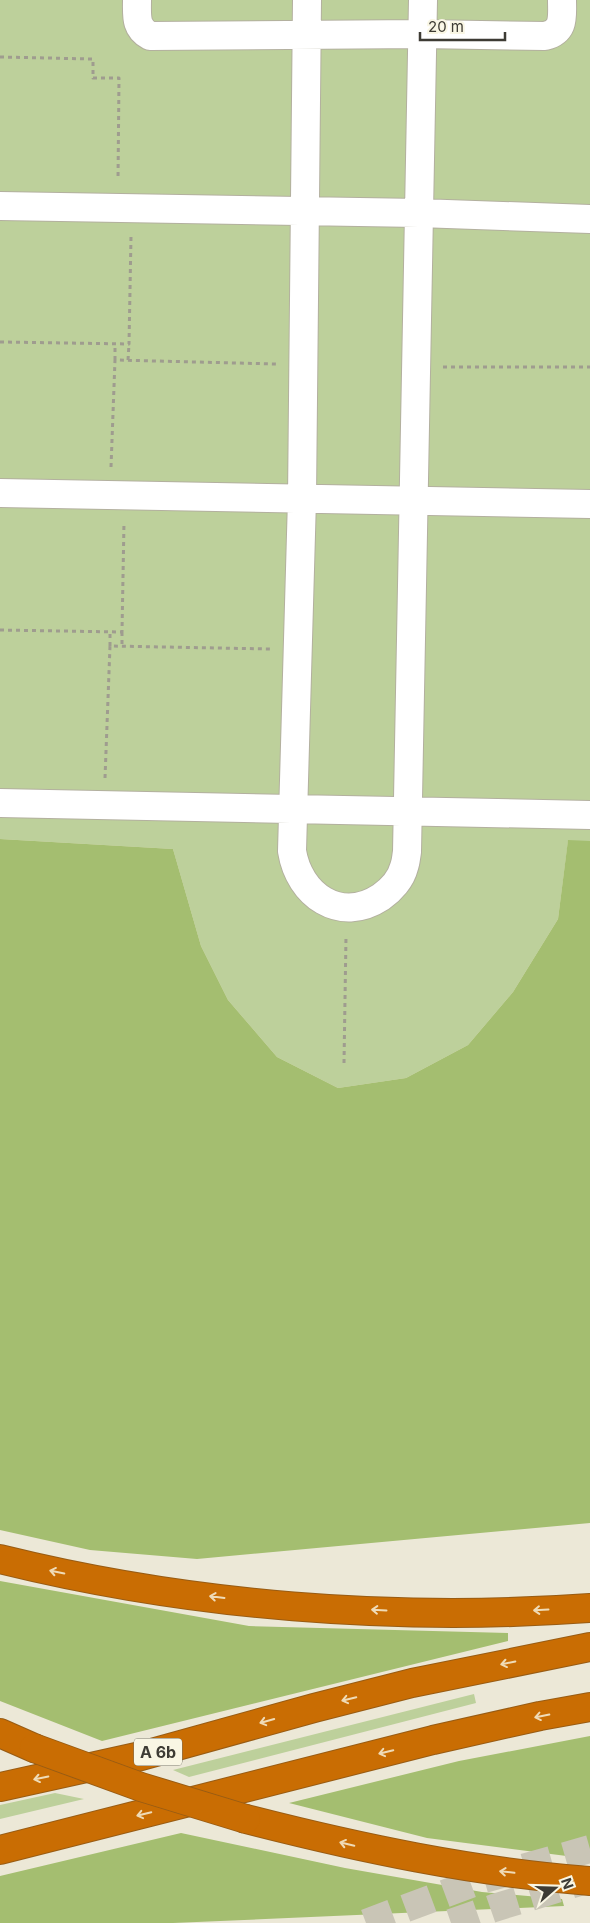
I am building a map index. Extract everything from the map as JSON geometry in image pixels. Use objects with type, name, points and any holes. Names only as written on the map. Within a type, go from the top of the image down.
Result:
[{"type":"highway","points":[[0,1559],[101,1580],[262,1603],[432,1613],[512,1612],[590,1608]]},
{"type":"highway","name":"A 6b","points":[[0,1787],[141,1756],[412,1683],[590,1647]]},
{"type":"highway","points":[[0,1850],[433,1740],[590,1707]]},
{"type":"highway","points":[[0,1733],[34,1748],[141,1787],[246,1818],[370,1849],[473,1868],[590,1881]]},
{"type":"lane","points":[[137,0],[138,21],[143,32],[150,36],[422,34],[544,36],[553,34],[559,28],[562,20],[562,0]]},
{"type":"lane","points":[[307,0],[302,498],[292,851],[298,874],[309,890],[318,898],[328,903],[346,907],[366,904],[376,900],[394,886],[404,867],[407,852],[412,501],[423,0]]},
{"type":"lane","points":[[0,206],[419,213],[590,218]]},
{"type":"lane","points":[[0,493],[590,504]]},
{"type":"lane","points":[[0,803],[590,815]]},
{"type":"path","points":[[0,58],[93,59],[93,78],[119,78],[128,360]]},
{"type":"path","points":[[0,342],[128,344]]},
{"type":"path","points":[[115,344],[122,646]]},
{"type":"path","points":[[115,360],[304,364]]},
{"type":"path","points":[[416,368],[590,367]]},
{"type":"path","points":[[0,630],[122,632]]},
{"type":"path","points":[[104,805],[110,632]]},
{"type":"path","points":[[110,646],[298,649]]},
{"type":"path","points":[[344,1064],[346,907]]},
{"type":"green space","points":[[0,0],[590,0],[590,841],[568,841],[558,919],[513,992],[468,1045],[406,1078],[338,1088],[277,1057],[228,1000],[201,946],[173,849],[0,839]]},
{"type":"green space","points":[[0,839],[173,849],[201,946],[228,1000],[277,1057],[338,1088],[406,1078],[468,1045],[513,992],[558,919],[568,840],[590,841],[590,1523],[197,1559],[90,1550],[0,1530]]},
{"type":"green space","points":[[0,1581],[249,1626],[508,1633],[508,1641],[102,1741],[0,1701]]},
{"type":"green space","points":[[474,1694],[476,1703],[189,1777],[173,1770]]},
{"type":"green space","points":[[590,1736],[590,1859],[427,1838],[289,1803],[459,1761]]},
{"type":"green space","points":[[55,1793],[84,1799],[0,1819],[0,1805]]},
{"type":"green space","points":[[181,1833],[345,1868],[482,1892],[562,1899],[564,1906],[173,1923],[0,1923],[0,1876]]},
{"type":"tunnel","points":[[366,1923],[484,1879],[590,1849]]},
{"type":"tunnel","points":[[451,1923],[586,1880]]}]
